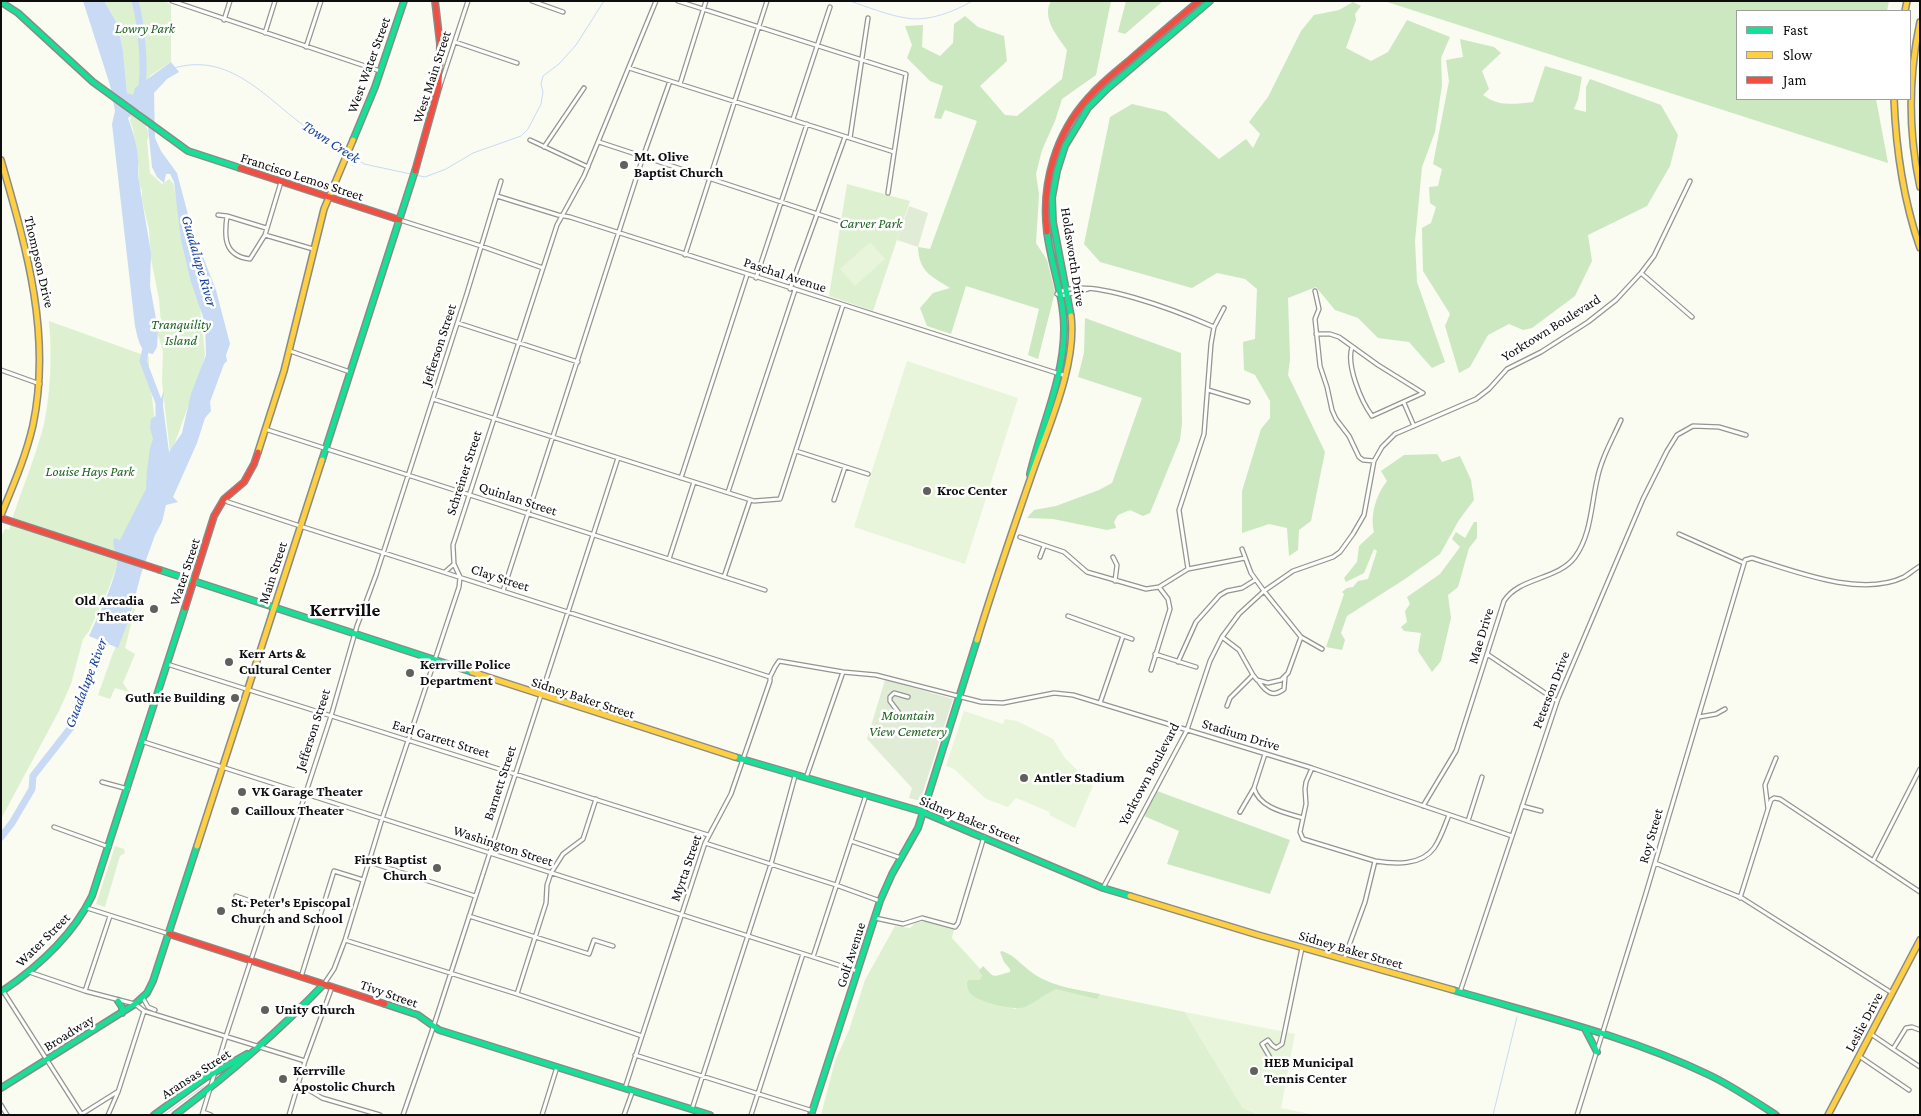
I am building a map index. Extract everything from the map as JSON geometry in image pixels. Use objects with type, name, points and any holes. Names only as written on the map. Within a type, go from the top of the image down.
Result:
[{"type":"main road","name":"West Water Street","points":[[354,136],[380,71],[404,1]]},
{"type":"main road","points":[[435,1],[440,44],[438,93]]},
{"type":"main road","name":"Holdsworth Drive","points":[[1028,482],[1035,447],[1060,374],[1064,330],[1060,294],[1046,223],[1045,198],[1048,179],[1059,143],[1070,122],[1083,104],[1102,84],[1198,1]]},
{"type":"main road","name":"Holdsworth Drive","points":[[923,812],[996,579],[1066,376],[1072,327],[1052,214],[1052,198],[1057,171],[1065,146],[1088,108],[1107,89],[1210,1]]},
{"type":"main road","name":"Francisco Lemos Street","points":[[1,2],[18,13],[93,82],[188,151],[400,220]]},
{"type":"main road","points":[[1911,74],[1920,22]]},
{"type":"main road","points":[[1165,30],[1170,35]]},
{"type":"main road","name":"West Main Street","points":[[419,160],[438,93]]},
{"type":"main road","points":[[1894,100],[1894,134],[1900,174],[1907,211],[1920,248]]},
{"type":"main road","points":[[1910,100],[1912,146],[1920,187]]},
{"type":"main road","name":"Water Street","points":[[2,991],[29,972],[76,924],[87,908],[128,789],[141,741],[214,516],[224,499],[244,482],[254,464],[290,351],[313,249],[329,198],[354,136]]},
{"type":"main road","name":"Thompson Drive","points":[[1,160],[36,292],[41,341],[40,384],[36,414],[28,443],[1,516]]},
{"type":"main road","name":"Main Street","points":[[147,993],[169,934],[419,160]]},
{"type":"main road","name":"Sidney Baker Street","points":[[1,516],[14,522],[147,564],[540,696],[795,776],[923,812],[1103,888],[1343,960],[1585,1029],[1662,1054],[1690,1065],[1735,1088],[1776,1115]]},
{"type":"main road","name":"Golf Avenue","points":[[813,1113],[819,1087],[880,901],[911,842],[923,812]]},
{"type":"main road","name":"Tivy Street","points":[[169,934],[418,1015],[440,1030],[708,1114]]},
{"type":"main road","name":"Leslie Drive","points":[[1828,1115],[1920,940]]},
{"type":"main road","name":"Aransas Street","points":[[154,1115],[215,1072],[258,1046],[324,984]]},
{"type":"main road","name":"Broadway","points":[[1,1088],[122,1013],[147,993]]},
{"type":"main road","points":[[118,1001],[122,1007],[122,1013]]},
{"type":"main road","points":[[1585,1029],[1597,1052]]},
{"type":"main road","name":"Aransas Street","points":[[175,1115],[221,1080],[250,1052]]},
{"type":"street","points":[[172,1],[380,71]]},
{"type":"street","points":[[224,20],[230,1]]},
{"type":"street","points":[[265,33],[275,1]]},
{"type":"street","points":[[306,47],[321,1]]},
{"type":"street","name":"West Main Street","points":[[438,93],[468,1]]},
{"type":"street","points":[[532,1],[564,12]]},
{"type":"street","name":"Schreiner Street","points":[[460,577],[454,564],[453,544],[561,215],[582,182],[656,1]]},
{"type":"street","points":[[678,1],[906,74],[888,193]]},
{"type":"street","points":[[680,84],[706,1]]},
{"type":"street","points":[[685,255],[767,1]]},
{"type":"street","points":[[793,119],[830,7]]},
{"type":"street","points":[[850,138],[868,18]]},
{"type":"street","points":[[455,42],[517,64]]},
{"type":"street","points":[[629,68],[894,152]]},
{"type":"street","points":[[503,591],[643,157],[670,82]]},
{"type":"street","points":[[544,146],[584,88]]},
{"type":"street","points":[[756,278],[807,124]]},
{"type":"street","points":[[728,492],[817,213],[845,137]]},
{"type":"street","points":[[530,140],[588,167]]},
{"type":"street","points":[[599,142],[848,224]]},
{"type":"street","name":"Yorktown Boulevard","points":[[1103,888],[1187,730],[1206,671],[1222,637],[1239,614],[1264,591],[1297,569],[1326,560],[1340,552],[1364,515],[1374,461],[1388,440],[1395,434],[1471,402],[1481,396],[1507,368],[1541,352],[1604,310],[1641,274],[1660,247],[1690,181]]},
{"type":"street","points":[[227,216],[226,241],[237,256],[250,259],[265,235],[281,182]]},
{"type":"street","name":"Jefferson Street","points":[[202,1113],[304,794],[331,716],[355,634],[384,552],[458,323],[501,182]]},
{"type":"street","name":"Paschal Avenue","points":[[497,196],[620,233],[1066,376]]},
{"type":"street","points":[[218,215],[266,228]]},
{"type":"street","name":"Francisco Lemos Street","points":[[400,220],[543,268]]},
{"type":"street","points":[[265,235],[313,249]]},
{"type":"street","points":[[1641,274],[1692,317]]},
{"type":"street","points":[[681,478],[747,275]]},
{"type":"street","points":[[1060,294],[1080,287],[1101,290],[1174,311],[1214,326]]},
{"type":"street","points":[[1315,291],[1319,309],[1315,319],[1320,366],[1328,387],[1334,415],[1349,436],[1359,457],[1364,460],[1374,461]]},
{"type":"street","points":[[433,399],[750,500],[760,502],[771,498],[780,499],[843,305]]},
{"type":"street","points":[[1188,569],[1179,510],[1204,434],[1211,344],[1214,326],[1224,308]]},
{"type":"street","points":[[458,323],[578,362]]},
{"type":"street","points":[[1316,334],[1330,334],[1339,337],[1423,393],[1372,416],[1365,406],[1356,384],[1349,354],[1352,347]]},
{"type":"street","points":[[290,351],[350,372]]},
{"type":"street","points":[[1,370],[40,384]]},
{"type":"street","points":[[1208,390],[1248,402]]},
{"type":"street","points":[[1404,403],[1414,426]]},
{"type":"street","name":"Mae Drive","points":[[1423,806],[1456,751],[1502,605],[1508,595],[1567,566],[1578,553],[1588,531],[1597,479],[1604,456],[1621,420]]},
{"type":"street","name":"Peterson Drive","points":[[1460,992],[1557,701],[1643,499],[1671,443],[1677,435],[1693,426],[1719,427],[1746,435]]},
{"type":"street","name":"Quinlan Street","points":[[265,429],[764,590]]},
{"type":"street","points":[[796,451],[868,474]]},
{"type":"street","name":"Barnett Street","points":[[403,1115],[618,458]]},
{"type":"street","points":[[834,500],[845,467]]},
{"type":"street","points":[[669,559],[694,482]]},
{"type":"street","name":"Clay Street","points":[[224,499],[300,526],[770,677]]},
{"type":"street","points":[[724,577],[750,500]]},
{"type":"street","points":[[1679,534],[1744,563],[1747,559],[1752,558],[1832,582],[1880,583],[1903,577],[1920,566]]},
{"type":"street","points":[[1020,537],[1064,552],[1088,572],[1146,589],[1159,587],[1183,570],[1245,558]]},
{"type":"street","points":[[1040,558],[1044,546]]},
{"type":"street","points":[[1242,549],[1255,580],[1301,637],[1322,649]]},
{"type":"street","points":[[1113,557],[1117,565],[1115,581]]},
{"type":"street","name":"Roy Street","points":[[1577,1115],[1603,1035],[1744,563]]},
{"type":"street","points":[[445,572],[454,564]]},
{"type":"street","points":[[324,984],[334,969],[345,940],[382,819],[459,587],[460,577]]},
{"type":"street","points":[[1178,662],[1196,622],[1220,594],[1242,588],[1255,580]]},
{"type":"street","points":[[1150,670],[1170,609],[1168,599],[1159,587]]},
{"type":"street","points":[[1068,616],[1132,639]]},
{"type":"street","points":[[1100,704],[1123,636]]},
{"type":"street","points":[[1222,637],[1239,650],[1253,675],[1267,692],[1273,694],[1284,689],[1285,677],[1291,668],[1301,637]]},
{"type":"street","points":[[1155,654],[1196,667]]},
{"type":"street","points":[[1487,654],[1557,701]]},
{"type":"street","name":"Stadium Drive","points":[[780,661],[843,672],[876,675],[981,702],[1003,703],[1054,693],[1073,695],[1312,768],[1512,836]]},
{"type":"street","name":"Myrta Street","points":[[624,1088],[705,843],[731,794],[770,677],[780,661]]},
{"type":"street","name":"Earl Garrett Street","points":[[167,664],[708,835]]},
{"type":"street","points":[[806,779],[843,672]]},
{"type":"street","points":[[1226,706],[1230,698],[1253,675]]},
{"type":"street","points":[[1258,680],[1268,683],[1285,677]]},
{"type":"street","points":[[899,713],[890,701],[890,696],[894,693],[908,697]]},
{"type":"street","points":[[1699,717],[1716,714],[1725,709]]},
{"type":"street","name":"Washington Street","points":[[141,741],[858,971]]},
{"type":"street","points":[[1240,812],[1254,788],[1265,754]]},
{"type":"street","points":[[1768,809],[1765,786],[1776,758]]},
{"type":"street","points":[[1312,768],[1306,782],[1306,804],[1300,832],[1303,839],[1375,861],[1404,862],[1423,858],[1435,846],[1449,815]]},
{"type":"street","points":[[1872,861],[1920,769]]},
{"type":"street","points":[[692,1109],[771,864],[795,776]]},
{"type":"street","points":[[1468,821],[1482,777]]},
{"type":"street","points":[[102,782],[128,789]]},
{"type":"street","points":[[1254,788],[1262,802],[1277,810],[1303,818]]},
{"type":"street","points":[[813,958],[866,795]]},
{"type":"street","points":[[1740,898],[1771,800],[1774,798],[1778,798],[1920,892]]},
{"type":"street","points":[[517,994],[546,904],[547,885],[551,873],[563,854],[583,839],[596,799]]},
{"type":"street","points":[[1522,806],[1541,811]]},
{"type":"street","points":[[54,827],[109,847]]},
{"type":"street","points":[[875,918],[903,924],[926,918],[955,927],[958,923],[984,837]]},
{"type":"street","points":[[851,841],[901,858]]},
{"type":"street","points":[[705,843],[880,901]]},
{"type":"street","points":[[1343,960],[1365,902],[1375,861]]},
{"type":"street","points":[[369,862],[476,896]]},
{"type":"street","points":[[1655,863],[1740,898],[1892,993]]},
{"type":"street","points":[[301,976],[334,871],[363,880]]},
{"type":"street","points":[[236,896],[268,907]]},
{"type":"street","name":"Tivy Street","points":[[87,908],[169,934]]},
{"type":"street","points":[[85,991],[110,916]]},
{"type":"street","points":[[469,916],[589,954],[594,940],[614,946]]},
{"type":"street","points":[[345,940],[450,972],[642,1036]]},
{"type":"street","points":[[1272,1061],[1262,1044],[1268,1040],[1276,1048],[1282,1044],[1302,948]]},
{"type":"street","points":[[751,1115],[803,954]]},
{"type":"street","points":[[29,972],[118,1001],[135,1004],[144,1011],[305,1061]]},
{"type":"street","points":[[289,1115],[305,1061],[332,987]]},
{"type":"street","points":[[2,991],[81,1115],[118,1092]]},
{"type":"street","points":[[143,998],[148,1007],[164,1016]]},
{"type":"street","points":[[108,1115],[118,1092],[144,1011]]},
{"type":"street","points":[[1893,1049],[1906,1028],[1912,1027],[1920,1030]]},
{"type":"street","points":[[1870,1034],[1920,1067]]},
{"type":"street","points":[[635,1055],[813,1113]]},
{"type":"street","points":[[1859,1056],[1910,1090]]},
{"type":"street","points":[[542,1115],[558,1067]]},
{"type":"street","points":[[299,1084],[322,1098],[380,1115]]},
{"type":"street","points":[[624,1115],[633,1090]]},
{"type":"street","points":[[1,1105],[7,1115]]},
{"type":"street","points":[[202,1113],[211,1115]]},
{"type":"green space","name":"Lowry Park","points":[[104,1],[165,1],[171,5],[171,62],[151,75],[133,96],[127,93],[123,51],[117,23]]},
{"type":"green space","points":[[1051,1],[1111,1],[1096,75],[1062,99],[1055,121],[1042,150],[1036,174],[1039,194],[1036,243],[1047,260],[1055,292],[1038,359],[1028,355],[1039,309],[966,286],[951,334],[927,326],[920,308],[933,293],[950,288],[927,272],[921,262],[918,247],[930,249],[977,121],[945,110],[941,119],[934,118],[943,86],[930,81],[907,58],[912,45],[905,26],[923,25],[922,47],[940,56],[953,43],[954,24],[965,16],[978,27],[1004,36],[1007,61],[980,86],[1005,115],[1017,116],[1062,79],[1067,50],[1049,21],[1048,7]]},
{"type":"green space","points":[[1126,1],[1163,1],[1125,34],[1118,32]]},
{"type":"green space","points":[[1384,1],[1889,1],[1887,10],[1736,10],[1736,100],[1876,100],[1888,163]]},
{"type":"green space","points":[[1353,2],[1361,6],[1355,14],[1356,20],[1346,48],[1371,61],[1388,52],[1407,20],[1450,37],[1441,58],[1442,85],[1435,132],[1422,167],[1415,241],[1417,282],[1445,362],[1432,368],[1409,342],[1378,338],[1358,318],[1335,310],[1316,287],[1288,298],[1290,359],[1288,375],[1325,452],[1311,521],[1299,530],[1298,550],[1289,556],[1287,528],[1269,524],[1242,533],[1242,491],[1261,429],[1270,418],[1270,401],[1255,375],[1244,370],[1243,342],[1255,339],[1257,289],[1245,279],[1217,273],[1192,288],[1100,262],[1084,244],[1110,117],[1132,104],[1166,112],[1219,159],[1246,139],[1253,148],[1260,134],[1249,122],[1268,97],[1301,31],[1314,15],[1339,10]]},
{"type":"green space","points":[[1460,39],[1494,47],[1501,53],[1482,71],[1489,89],[1483,95],[1489,99],[1507,104],[1533,102],[1545,66],[1582,77],[1574,109],[1586,112],[1586,87],[1590,79],[1661,105],[1678,135],[1670,166],[1647,206],[1588,235],[1592,261],[1575,296],[1532,328],[1523,330],[1509,324],[1488,335],[1470,367],[1459,373],[1445,326],[1450,314],[1423,271],[1422,228],[1431,223],[1436,207],[1430,203],[1429,187],[1438,186],[1442,169],[1433,164],[1449,81],[1446,60],[1463,57]]},
{"type":"green space","name":"Tranquility Island","points":[[136,115],[144,120],[149,135],[147,141],[150,173],[162,184],[169,179],[173,183],[200,306],[205,355],[172,451],[170,452],[162,382],[163,351],[157,332],[161,323],[159,299],[151,259],[149,230],[142,200],[142,191],[138,182],[139,169],[130,121],[131,116]]},
{"type":"green space","name":"Carver Park","points":[[847,184],[910,201],[873,311],[829,296]]},
{"type":"green space","points":[[909,206],[928,213],[918,247],[897,240]]},
{"type":"green space","points":[[870,242],[885,259],[855,286],[840,269]]},
{"type":"green space","points":[[1085,318],[1181,353],[1182,424],[1180,440],[1150,513],[1143,516],[1130,510],[1118,515],[1114,522],[1116,528],[1107,530],[1053,519],[1027,518],[1034,510],[1056,506],[1099,490],[1112,483],[1142,398],[1078,377],[1084,353]]},
{"type":"green space","name":"Louise Hays Park","points":[[49,321],[149,357],[149,374],[158,445],[146,489],[108,590],[89,631],[83,639],[71,684],[59,711],[1,819],[1,537],[5,529],[9,530],[44,424],[50,372]]},
{"type":"green space","name":"Kroc Center","points":[[907,361],[1018,398],[965,564],[854,527]]},
{"type":"green space","points":[[1437,454],[1442,462],[1460,456],[1471,480],[1474,500],[1459,520],[1440,554],[1347,616],[1341,633],[1345,640],[1342,650],[1326,647],[1344,594],[1342,592],[1347,588],[1353,587],[1358,581],[1368,579],[1377,551],[1374,549],[1364,573],[1346,582],[1344,578],[1357,562],[1359,546],[1374,532],[1373,512],[1380,492],[1387,481],[1381,471],[1404,455]]},
{"type":"green space","points":[[1474,522],[1477,522],[1477,538],[1469,548],[1458,587],[1448,595],[1451,618],[1441,661],[1432,672],[1418,651],[1421,633],[1404,631],[1401,627],[1407,622],[1405,611],[1410,604],[1407,597],[1440,574],[1460,547],[1452,539],[1456,532],[1465,538]]},
{"type":"green space","points":[[133,608],[135,609],[125,648],[135,654],[123,683],[129,692],[115,688],[110,699],[98,695],[113,653]]},
{"type":"green space","name":"Mountain View Cemetery","points":[[885,680],[953,699],[920,801],[909,798],[912,788],[867,739]]},
{"type":"green space","name":"Antler Stadium","points":[[964,711],[1003,724],[1005,719],[1017,721],[1053,739],[1065,758],[1093,786],[1075,828],[1049,815],[1050,812],[1016,798],[1008,807],[986,799],[954,769],[946,766]]},
{"type":"green space","points":[[1157,791],[1290,840],[1270,894],[1167,864],[1179,831],[1144,816]]},
{"type":"green space","points":[[115,846],[124,849],[125,853],[120,856],[105,907],[96,904]]},
{"type":"green space","points":[[924,921],[954,930],[952,938],[983,972],[975,996],[1015,1009],[1054,985],[1185,1012],[1243,1108],[1259,1115],[821,1115],[835,1061],[849,1030],[865,980],[895,926],[910,928],[915,923]]},
{"type":"green space","points":[[1002,951],[1044,980],[1067,988],[1100,994],[1097,999],[1056,989],[1029,1005],[1020,1008],[996,1005],[980,1000],[970,993],[967,982],[969,980],[980,980],[982,975],[979,971],[983,966],[994,976],[1010,972],[1000,952]]},
{"type":"green space","name":"HEB Municipal Tennis Center","points":[[1185,1012],[1295,1034],[1281,1108],[1315,1115],[1259,1115],[1243,1108]]},
{"type":"water","points":[[83,1],[104,1],[117,23],[123,51],[127,93],[133,95],[135,88],[171,62],[179,72],[167,79],[154,93],[155,138],[161,151],[177,173],[191,226],[216,290],[230,344],[226,355],[227,361],[224,364],[210,402],[211,411],[205,418],[197,443],[173,497],[178,502],[166,505],[162,522],[155,535],[141,574],[130,616],[118,648],[89,636],[115,574],[117,558],[113,541],[114,538],[120,540],[146,489],[150,448],[153,439],[150,428],[151,419],[156,416],[164,389],[163,406],[169,452],[182,433],[191,394],[206,355],[205,323],[191,282],[181,240],[174,182],[170,174],[166,174],[164,183],[157,177],[152,167],[147,117],[139,110],[128,118],[138,154],[138,176],[151,253],[150,286],[158,330],[157,347],[153,354],[148,353],[138,340],[112,124],[115,111],[110,85]]},
{"type":"waterway","name":"Guadalupe River","points":[[135,1],[142,46],[143,70],[141,90]]},
{"type":"waterway","name":"Town Creek","points":[[349,154],[364,164],[425,177],[446,169],[473,153],[521,136],[528,129],[541,104],[543,76],[559,64],[576,45],[604,1]]},
{"type":"waterway","name":"Town Creek","points":[[850,1],[892,15],[914,19],[940,15],[972,1]]},
{"type":"waterway","name":"Town Creek","points":[[174,68],[194,65],[212,66],[229,71],[260,90],[308,129],[345,152]]},
{"type":"waterway","name":"Guadalupe River","points":[[147,344],[143,361],[159,403],[159,415]]},
{"type":"waterway","name":"Guadalupe River","points":[[1,837],[12,823],[32,789],[33,776],[72,726],[105,634]]},
{"type":"waterway","points":[[1493,1115],[1517,1017]]},
{"type":"waterway","points":[[221,1074],[227,1070]]},
{"type":"waterway","points":[[164,1115],[204,1086]]},
{"type":"traffic: fast","points":[[353,140],[375,87],[404,1]]},
{"type":"traffic: fast","points":[[1071,316],[1053,222],[1052,198],[1057,171],[1065,146],[1088,108],[1107,89],[1210,1]]},
{"type":"traffic: fast","points":[[1,2],[18,13],[93,82],[188,151],[240,168]]},
{"type":"traffic: fast","points":[[322,460],[415,171]]},
{"type":"traffic: fast","points":[[1030,474],[1056,384],[1063,348],[1062,305],[1047,232]]},
{"type":"traffic: fast","points":[[160,570],[472,672]]},
{"type":"traffic: fast","points":[[1,992],[53,950],[75,925],[92,896],[185,608]]},
{"type":"traffic: fast","points":[[811,1115],[880,901],[892,874],[918,828],[977,640]]},
{"type":"traffic: fast","points":[[735,757],[920,811],[1103,888],[1130,896]]},
{"type":"traffic: fast","points":[[1,1088],[135,1004],[147,993],[153,981],[197,846]]},
{"type":"traffic: fast","points":[[175,1115],[252,1052],[324,984]]},
{"type":"traffic: fast","points":[[1453,990],[1582,1027],[1646,1048],[1716,1078],[1776,1115]]},
{"type":"traffic: fast","points":[[118,1001],[122,1007],[122,1013]]},
{"type":"traffic: fast","points":[[385,1004],[418,1015],[439,1030],[710,1115]]},
{"type":"traffic: fast","points":[[1585,1029],[1597,1052]]},
{"type":"traffic: fast","points":[[154,1115],[205,1078],[247,1054]]},
{"type":"traffic: slow","points":[[1905,10],[1907,1]]},
{"type":"traffic: slow","points":[[1920,22],[1913,64],[1911,104],[1913,145],[1920,187]]},
{"type":"traffic: slow","points":[[1894,100],[1901,174],[1920,248]]},
{"type":"traffic: slow","points":[[258,452],[284,371],[324,209],[353,140]]},
{"type":"traffic: slow","points":[[1,160],[19,225],[34,291],[40,357],[33,425],[15,482],[1,515]]},
{"type":"traffic: slow","points":[[977,640],[1060,396],[1070,355],[1071,316]]},
{"type":"traffic: slow","points":[[197,846],[322,460]]},
{"type":"traffic: slow","points":[[472,672],[735,757]]},
{"type":"traffic: slow","points":[[1130,896],[1258,935],[1453,990]]},
{"type":"traffic: slow","points":[[1828,1115],[1920,940]]},
{"type":"traffic: jam","points":[[415,171],[439,85],[440,44],[435,1]]},
{"type":"traffic: jam","points":[[1047,232],[1046,195],[1053,160],[1077,111],[1104,81],[1199,1]]},
{"type":"traffic: jam","points":[[240,168],[400,220]]},
{"type":"traffic: jam","points":[[185,608],[214,516],[224,499],[244,482],[258,452]]},
{"type":"traffic: jam","points":[[1,518],[160,570]]},
{"type":"traffic: jam","points":[[169,934],[385,1004]]},
{"type":"place","name":"Mt. Olive Baptist Church","points":[[624,165]]},
{"type":"place","name":"Kroc Center","points":[[927,491]]},
{"type":"place","name":"Old Arcadia Theater","points":[[154,609]]},
{"type":"place","name":"Kerr Arts & Cultural Center","points":[[229,662]]},
{"type":"place","name":"Kerrville Police Department","points":[[410,673]]},
{"type":"place","name":"Guthrie Building","points":[[235,698]]},
{"type":"place","name":"Antler Stadium","points":[[1024,778]]},
{"type":"place","name":"VK Garage Theater","points":[[242,792]]},
{"type":"place","name":"Cailloux Theater","points":[[235,811]]},
{"type":"place","name":"First Baptist Church","points":[[437,868]]},
{"type":"place","name":"St. Peter's Episcopal Church and School","points":[[221,911]]},
{"type":"place","name":"Unity Church","points":[[265,1010]]},
{"type":"place","name":"HEB Municipal Tennis Center","points":[[1254,1071]]},
{"type":"place","name":"Kerrville Apostolic Church","points":[[283,1079]]},
{"type":"district","name":"Kerrville","points":[[345,610]]}]
